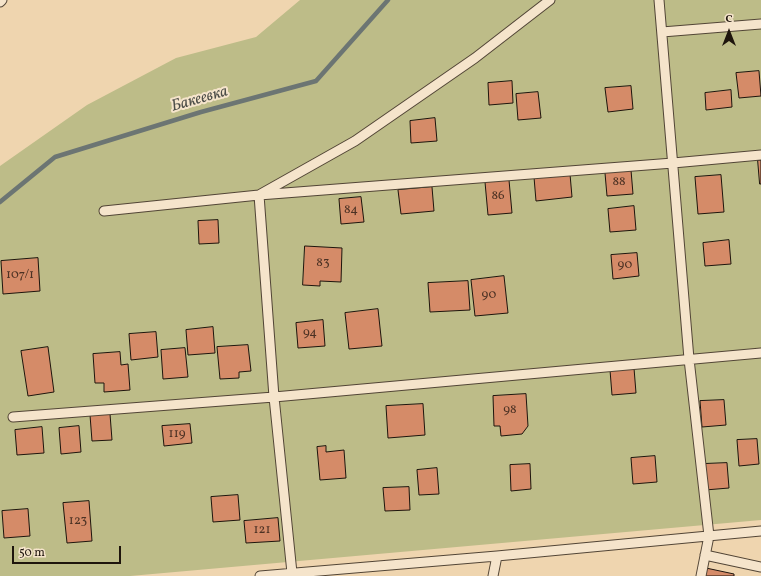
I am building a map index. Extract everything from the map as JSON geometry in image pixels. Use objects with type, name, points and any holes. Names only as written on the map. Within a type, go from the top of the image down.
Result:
[{"type":"lane","points":[[259,195],[355,141],[475,58],[550,0]]},
{"type":"lane","points":[[659,0],[689,359],[709,536],[701,576]]},
{"type":"lane","points":[[662,32],[761,24]]},
{"type":"lane","points":[[104,211],[259,195],[761,155]]},
{"type":"lane","points":[[259,195],[274,397],[292,574]]},
{"type":"lane","points":[[13,417],[274,397],[761,353]]},
{"type":"lane","points":[[260,576],[497,556],[761,531]]},
{"type":"lane","points":[[705,555],[761,567]]},
{"type":"lane","points":[[493,576],[497,556]]},
{"type":"shaded area","points":[[300,0],[761,0],[761,520],[130,576],[0,576],[0,166],[87,105],[176,58],[256,37]]},
{"type":"building","points":[[759,71],[761,96],[739,98],[736,73]]},
{"type":"building","points":[[512,81],[513,103],[489,105],[488,83]]},
{"type":"building","points":[[631,86],[633,109],[608,112],[605,88]]},
{"type":"building","points":[[731,90],[732,107],[706,110],[705,93]]},
{"type":"building","points":[[538,92],[541,118],[518,120],[516,94]]},
{"type":"building","points":[[435,118],[437,141],[411,143],[410,121]]},
{"type":"building","points":[[758,160],[761,160],[761,184],[760,184]]},
{"type":"building","points":[[631,170],[633,194],[607,196],[605,173]]},
{"type":"building","points":[[570,174],[572,197],[536,201],[534,177]]},
{"type":"building","points":[[721,175],[724,212],[698,214],[695,177]]},
{"type":"building","points":[[509,180],[512,213],[488,215],[485,182]]},
{"type":"building","points":[[432,187],[434,211],[401,214],[398,190]]},
{"type":"building","points":[[361,197],[364,222],[341,224],[339,199]]},
{"type":"building","points":[[634,206],[636,230],[610,232],[608,209]]},
{"type":"building","points":[[218,220],[219,243],[199,244],[198,221]]},
{"type":"building","points":[[729,240],[731,264],[705,266],[703,243]]},
{"type":"building","points":[[305,246],[342,248],[341,282],[320,281],[320,286],[303,285]]},
{"type":"building","points":[[637,253],[639,276],[613,279],[611,255]]},
{"type":"building","points":[[38,258],[40,291],[3,294],[1,261]]},
{"type":"building","points":[[504,276],[508,313],[475,316],[471,280]]},
{"type":"building","points":[[468,281],[470,310],[430,312],[428,283]]},
{"type":"building","points":[[378,309],[382,346],[349,349],[345,313]]},
{"type":"building","points":[[323,320],[325,346],[298,348],[296,323]]},
{"type":"building","points":[[213,327],[215,353],[188,355],[186,330]]},
{"type":"building","points":[[156,332],[158,357],[131,360],[129,334]]},
{"type":"building","points":[[248,345],[251,371],[239,372],[239,378],[220,379],[217,347]]},
{"type":"building","points":[[48,347],[54,392],[28,396],[21,351]]},
{"type":"building","points":[[185,348],[188,377],[163,379],[161,350]]},
{"type":"building","points":[[120,352],[121,365],[128,364],[130,390],[104,392],[104,383],[95,383],[93,354]]},
{"type":"building","points":[[634,368],[636,393],[612,395],[610,370]]},
{"type":"building","points":[[526,394],[528,426],[522,434],[501,436],[500,426],[494,426],[493,396]]},
{"type":"building","points":[[724,400],[726,425],[702,427],[700,401]]},
{"type":"building","points":[[423,404],[425,435],[388,438],[386,406]]},
{"type":"building","points":[[110,414],[112,440],[92,441],[90,415]]},
{"type":"building","points":[[190,424],[192,443],[164,446],[162,426]]},
{"type":"building","points":[[79,426],[81,452],[61,454],[59,428]]},
{"type":"building","points":[[42,427],[44,453],[17,455],[15,430]]},
{"type":"building","points":[[757,439],[759,464],[739,466],[737,440]]},
{"type":"building","points":[[326,446],[326,452],[344,450],[346,478],[320,480],[317,447]]},
{"type":"building","points":[[655,456],[657,482],[633,484],[631,458]]},
{"type":"building","points":[[727,463],[729,488],[705,490],[703,464]]},
{"type":"building","points":[[530,464],[531,489],[511,491],[510,465]]},
{"type":"building","points":[[437,468],[439,494],[419,495],[417,470]]},
{"type":"building","points":[[409,487],[410,510],[385,511],[383,488]]},
{"type":"building","points":[[238,495],[240,520],[213,522],[211,497]]},
{"type":"building","points":[[89,501],[92,541],[67,543],[63,503]]},
{"type":"building","points":[[28,509],[30,536],[4,538],[2,511]]},
{"type":"building","points":[[278,518],[280,541],[246,543],[244,521]]},
{"type":"building","points":[[706,568],[734,574],[734,576],[705,576]]},
{"type":"waterway","name":"Бакеевка","points":[[0,202],[55,157],[201,112],[316,81],[388,0]]}]
